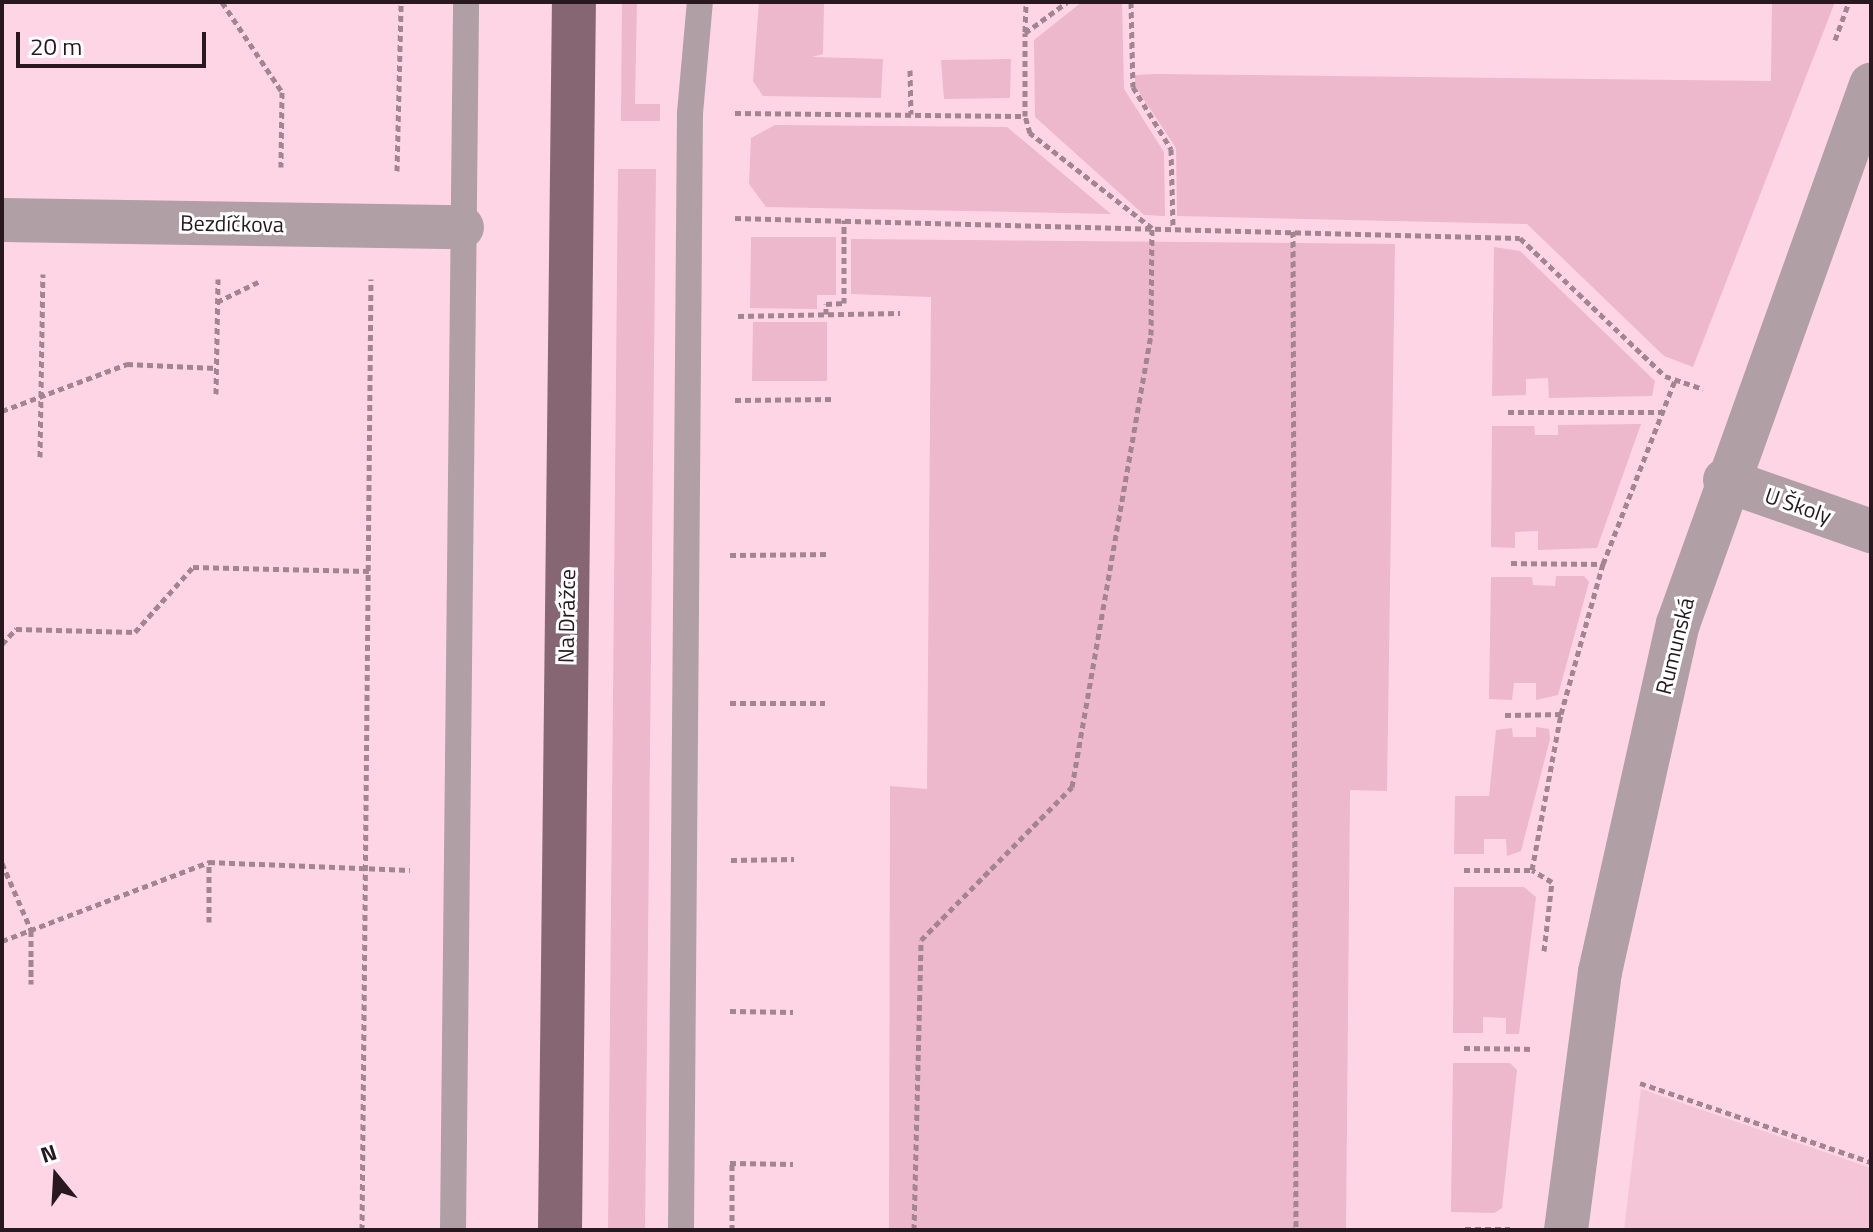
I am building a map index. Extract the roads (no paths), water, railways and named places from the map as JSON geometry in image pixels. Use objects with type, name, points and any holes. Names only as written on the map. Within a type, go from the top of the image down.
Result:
[{"type":"main road","name":"Na Drážce","points":[[560,1230],[574,2]]},
{"type":"street","name":"Rumunská","points":[[1566,1230],[1600,972],[1678,624],[1725,480],[1871,85]]},
{"type":"street","name":"Bezdíčkova","points":[[23,220],[462,227]]},
{"type":"street","name":"U Školy","points":[[1725,480],[1871,531]]},
{"type":"lane","points":[[453,1230],[466,2]]},
{"type":"lane","points":[[681,1230],[690,113],[700,2]]}]
